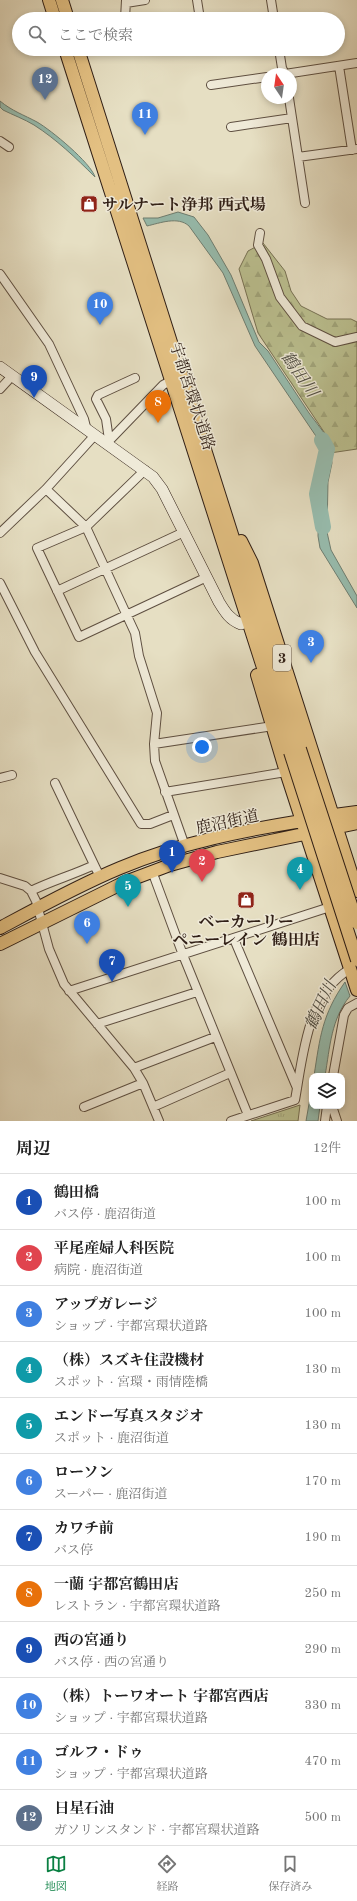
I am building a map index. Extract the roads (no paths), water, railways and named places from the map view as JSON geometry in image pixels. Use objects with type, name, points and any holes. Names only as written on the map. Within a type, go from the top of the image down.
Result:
[{"type":"main road","points":[[49,0],[53,12]]},
{"type":"main road","points":[[62,0],[66,12]]},
{"type":"main road","name":"宇都宮環状道路","points":[[67,56],[177,378]]},
{"type":"main road","name":"宇都宮環状道路","points":[[80,56],[177,378],[295,750]]},
{"type":"main road","name":"3","points":[[217,505],[220,548],[241,624],[286,772],[330,907],[353,966]]},
{"type":"main road","name":"3","points":[[217,505],[252,563],[357,891]]},
{"type":"main road","name":"3","points":[[295,750],[357,923]]},
{"type":"main road","name":"3","points":[[295,750],[353,966],[357,990]]},
{"type":"main road","name":"鹿沼街道","points":[[0,944],[125,882],[152,871],[212,853],[306,833],[357,812]]},
{"type":"main road","name":"鹿沼街道","points":[[0,928],[120,868],[185,846],[302,821],[335,821]]},
{"type":"main road","points":[[335,821],[357,823]]},
{"type":"street","points":[[125,12],[126,2],[145,0]]},
{"type":"street","points":[[197,0],[199,12]]},
{"type":"street","points":[[271,0],[273,12]]},
{"type":"street","points":[[280,56],[282,68]]},
{"type":"street","points":[[297,72],[357,63]]},
{"type":"street","points":[[298,157],[354,150],[339,66]]},
{"type":"street","points":[[211,85],[261,78]]},
{"type":"street","points":[[290,104],[305,203]]},
{"type":"street","points":[[231,127],[292,118]]},
{"type":"street","points":[[0,141],[9,147]]},
{"type":"street","points":[[260,233],[258,245],[266,259],[280,297],[302,326],[335,342],[357,337]]},
{"type":"street","points":[[0,274],[49,344],[84,419],[86,427]]},
{"type":"street","points":[[0,367],[86,427],[95,435],[108,441],[153,476],[162,489],[228,617],[241,624]]},
{"type":"street","points":[[0,388],[12,376]]},
{"type":"street","points":[[108,441],[106,419],[96,399],[98,395],[135,378]]},
{"type":"street","points":[[108,441],[163,385],[177,378]]},
{"type":"street","points":[[0,533],[46,489],[95,435]]},
{"type":"street","points":[[145,470],[86,527],[37,548],[79,637],[127,616],[207,577]]},
{"type":"street","points":[[46,489],[86,527],[135,633],[139,656],[157,713],[154,744],[155,762],[185,846]]},
{"type":"street","points":[[57,591],[106,570],[184,532]]},
{"type":"street","points":[[0,583],[35,652],[141,824],[150,824],[174,815]]},
{"type":"street","points":[[154,744],[273,726]]},
{"type":"street","points":[[165,792],[286,772]]},
{"type":"street","points":[[0,778],[12,776]]},
{"type":"street","points":[[55,783],[100,877]]},
{"type":"street","points":[[31,891],[54,880],[75,874],[94,865]]},
{"type":"street","points":[[152,871],[197,992],[248,1115]]},
{"type":"street","points":[[0,878],[25,886],[31,891],[55,966],[68,991],[134,1068],[143,1083],[159,1121]]},
{"type":"street","points":[[68,991],[330,907]]},
{"type":"street","points":[[234,939],[298,1088]]},
{"type":"street","points":[[231,1121],[295,1100],[314,1012],[333,984],[353,966]]},
{"type":"street","points":[[97,1024],[197,992]]},
{"type":"street","points":[[334,1073],[344,1015],[348,1008],[357,1003]]},
{"type":"street","points":[[134,1068],[215,1037]]},
{"type":"street","points":[[153,1107],[230,1073]]},
{"type":"street","points":[[84,1107],[143,1083]]},
{"type":"street","points":[[325,1121],[327,1109]]},
{"type":"street","points":[[333,1109],[337,1121]]},
{"type":"waterway","name":"鶴田川","points":[[322,440],[327,449],[317,494],[323,527]]},
{"type":"place","name":"日星石油","points":[[45,100]]},
{"type":"place","name":"ゴルフ・ドゥ","points":[[145,135]]},
{"type":"place","name":"サルナート浄邦 西式場","points":[[89,204]]},
{"type":"place","name":"（株）トーワオート 宇都宮西店","points":[[100,325]]},
{"type":"place","name":"西の宮通り","points":[[34,398]]},
{"type":"place","name":"一蘭 宇都宮鶴田店","points":[[158,423]]},
{"type":"place","name":"アップガレージ","points":[[311,663]]},
{"type":"place","name":"鶴田橋","points":[[172,873]]},
{"type":"place","name":"平尾産婦人科医院","points":[[202,882]]},
{"type":"place","name":"（株）スズキ住設機材","points":[[300,890]]},
{"type":"place","name":"ベーカーリー ペニーレイン 鶴田店","points":[[246,900]]},
{"type":"place","name":"エンドー写真スタジオ","points":[[128,907]]},
{"type":"place","name":"ローソン","points":[[87,944]]},
{"type":"place","name":"カワチ前","points":[[112,982]]}]
